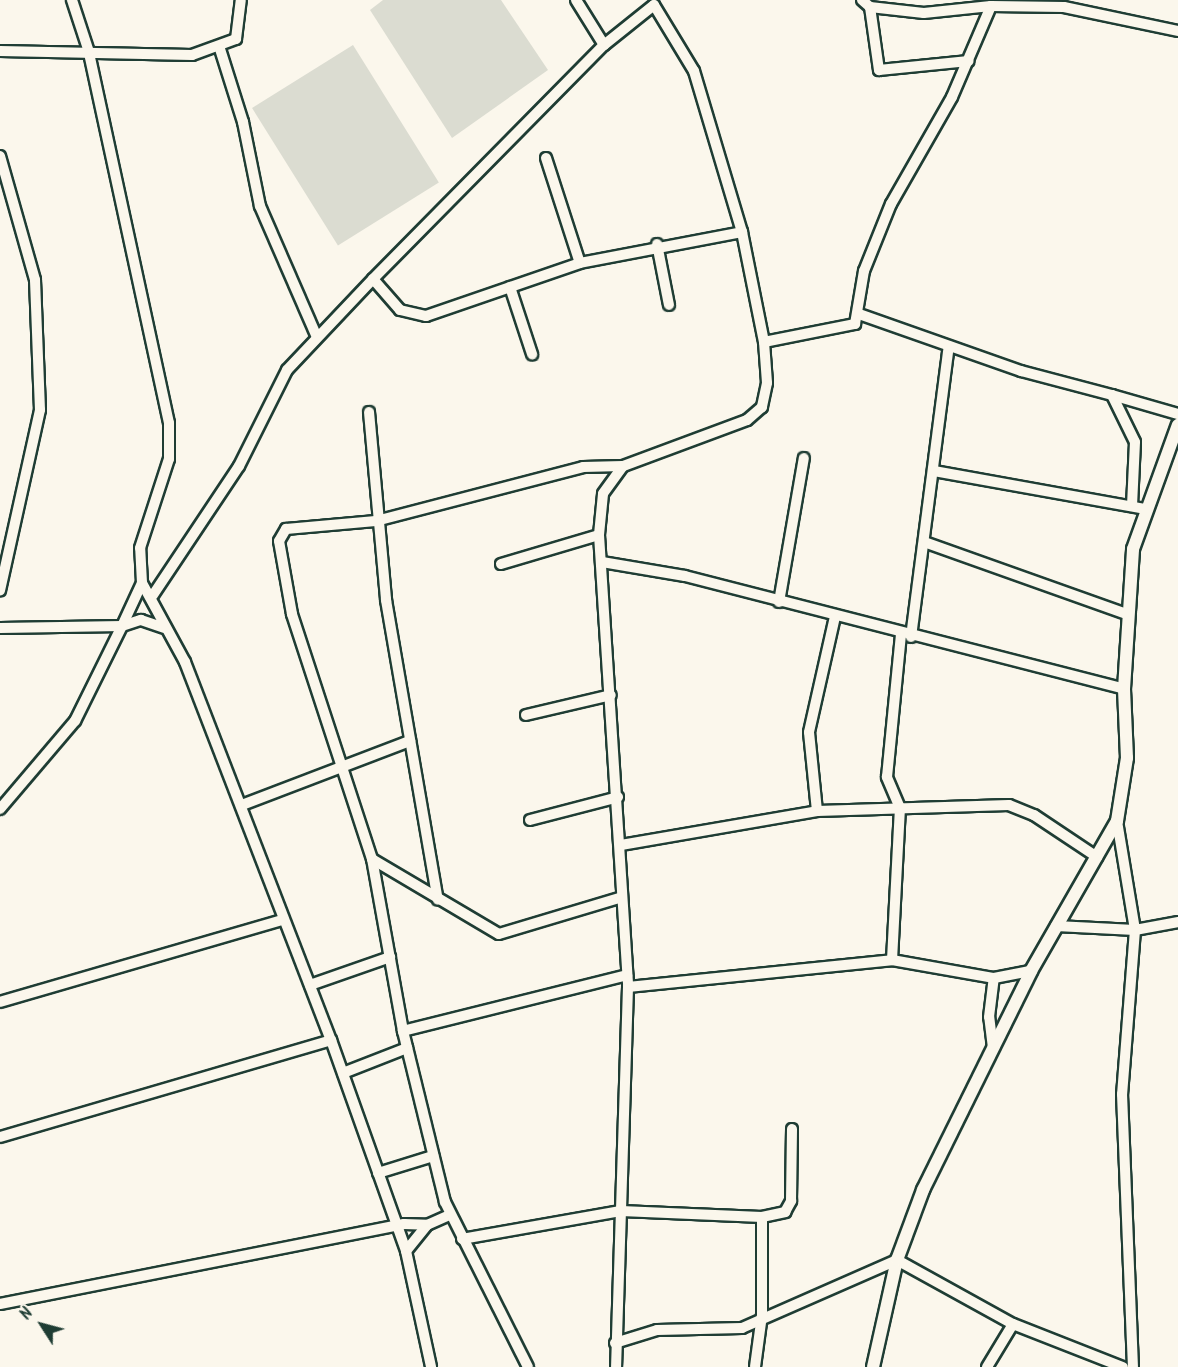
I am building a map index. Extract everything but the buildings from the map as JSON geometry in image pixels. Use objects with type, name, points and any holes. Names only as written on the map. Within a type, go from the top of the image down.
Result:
[{"type":"street","points":[[0,809],[75,721],[122,626],[142,583],[140,548],[169,459],[169,423],[89,52],[72,0]]},
{"type":"street","points":[[0,51],[89,52],[138,57],[220,49],[236,39],[241,0]]},
{"type":"street","points":[[576,0],[604,45]]},
{"type":"street","points":[[153,595],[230,481],[287,370],[316,335],[604,45],[658,3],[694,71],[742,232],[764,342],[766,395],[756,413],[623,466],[583,467],[376,521],[286,529],[279,541],[292,614],[372,859],[403,1031],[449,1215],[528,1367]]},
{"type":"street","points":[[969,61],[879,70],[866,3],[924,13],[991,6],[1064,8],[1178,31]]},
{"type":"street","points":[[764,342],[851,328],[859,314],[864,271],[891,204],[969,61],[991,6]]},
{"type":"street","points":[[220,49],[243,122],[260,206],[316,335]]},
{"type":"street","points":[[0,156],[35,280],[40,410],[0,591]]},
{"type":"street","points":[[546,158],[580,263]]},
{"type":"street","points":[[373,279],[400,310],[426,316],[580,263],[657,244],[742,232]]},
{"type":"street","points":[[657,244],[669,305]]},
{"type":"street","points":[[510,287],[532,354]]},
{"type":"street","points":[[859,314],[948,346],[1178,414]]},
{"type":"street","points":[[892,960],[900,808],[887,777],[906,636],[927,543],[948,346]]},
{"type":"street","points":[[1112,395],[1135,442],[1138,507],[1124,688],[1127,758],[1117,821],[1135,930],[1122,1094],[1133,1367]]},
{"type":"street","points":[[369,412],[376,521],[410,741],[438,900]]},
{"type":"street","points":[[1138,507],[1178,425]]},
{"type":"street","points":[[779,602],[804,458]]},
{"type":"street","points":[[616,1367],[627,981],[618,797],[599,535],[603,494],[623,466]]},
{"type":"street","points":[[934,471],[1138,507]]},
{"type":"street","points":[[501,564],[599,535]]},
{"type":"street","points":[[927,543],[1129,615]]},
{"type":"street","points":[[602,562],[685,576],[906,636],[1124,688]]},
{"type":"street","points":[[142,583],[153,595],[164,628],[185,662],[331,1040],[405,1251],[431,1367]]},
{"type":"street","points":[[817,811],[809,732],[835,617]]},
{"type":"street","points":[[0,628],[122,626],[141,620],[164,628]]},
{"type":"street","points":[[526,716],[611,695]]},
{"type":"street","points":[[242,806],[410,741]]},
{"type":"street","points":[[530,820],[618,797]]},
{"type":"street","points":[[621,845],[817,811],[1013,806],[1096,857]]},
{"type":"street","points":[[873,1367],[897,1260],[923,1190],[1031,971],[1117,821]]},
{"type":"street","points":[[372,859],[438,900],[506,935],[622,897]]},
{"type":"street","points":[[0,1002],[283,920]]},
{"type":"street","points":[[1056,926],[1135,930],[1178,922]]},
{"type":"street","points":[[310,985],[390,957]]},
{"type":"street","points":[[403,1031],[627,981],[892,960],[994,978],[1031,971]]},
{"type":"street","points":[[993,1048],[989,1017],[994,978]]},
{"type":"street","points":[[0,1137],[331,1040]]},
{"type":"street","points":[[343,1073],[407,1048]]},
{"type":"street","points":[[462,1239],[621,1211],[762,1217],[785,1212],[791,1201],[792,1129]]},
{"type":"street","points":[[378,1173],[433,1156]]},
{"type":"street","points":[[0,1304],[397,1225],[427,1225],[449,1215]]},
{"type":"street","points":[[755,1367],[762,1315],[762,1217]]},
{"type":"street","points":[[405,1251],[427,1225]]},
{"type":"street","points":[[615,1343],[657,1330],[735,1330],[762,1315],[897,1260]]},
{"type":"street","points":[[897,1260],[1012,1324],[1123,1367]]},
{"type":"street","points":[[987,1367],[1012,1324]]},
{"type":"shaded area","points":[[383,0],[501,0],[548,70],[452,138],[370,10]]},
{"type":"shaded area","points":[[353,45],[439,182],[338,245],[252,108]]}]
